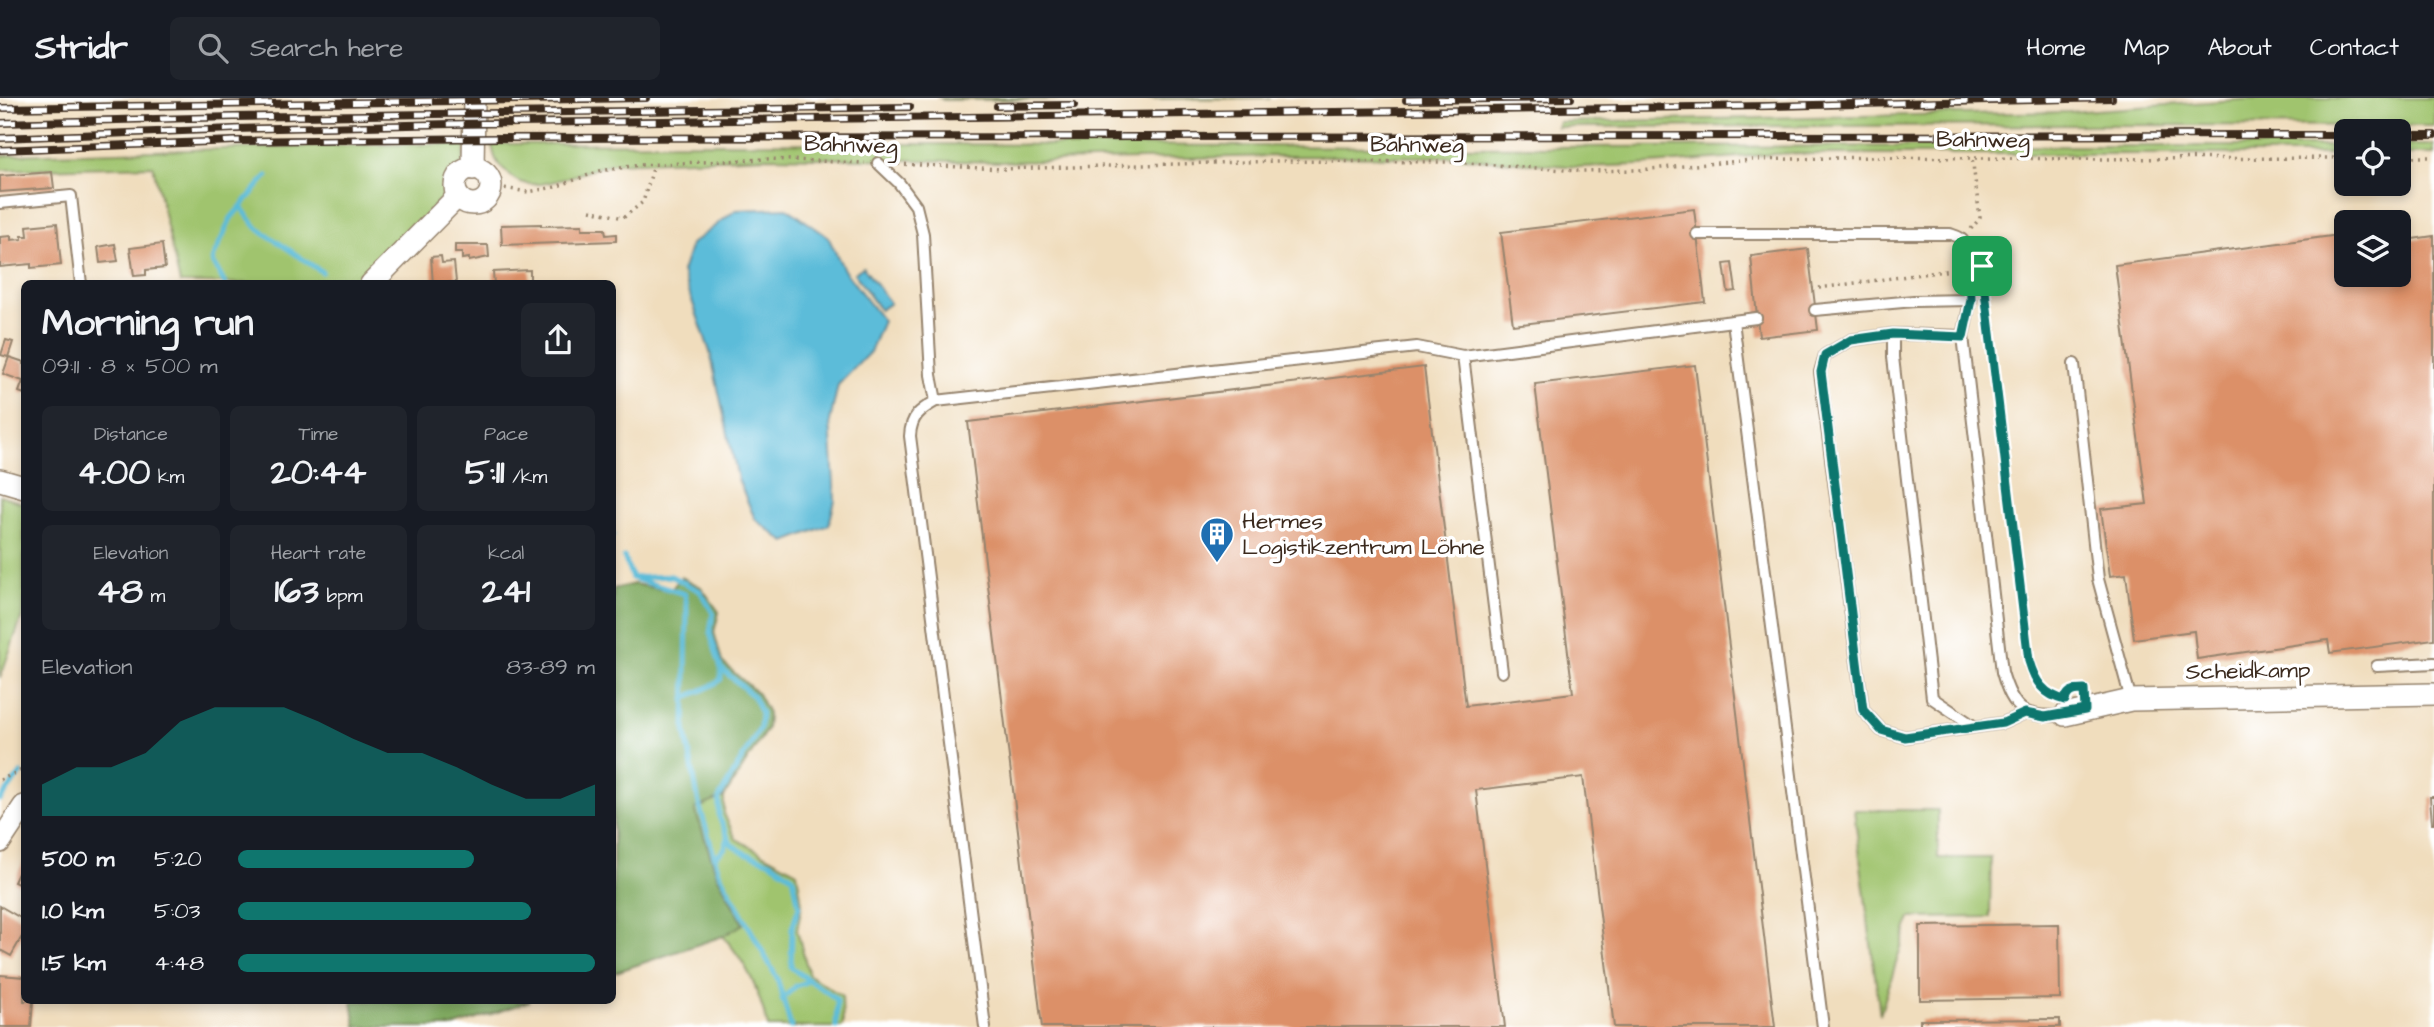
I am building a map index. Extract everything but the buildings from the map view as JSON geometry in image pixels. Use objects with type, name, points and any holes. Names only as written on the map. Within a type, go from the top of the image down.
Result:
[{"type":"street","points":[[473,169],[474,98]]},
{"type":"street","points":[[473,169],[487,176],[491,186],[487,198],[468,204],[458,196],[456,186],[459,176],[473,169]]},
{"type":"street","points":[[375,280],[458,196]]},
{"type":"street","points":[[0,480],[21,486]]},
{"type":"street","name":"Scheidkamp","points":[[2065,707],[2131,700],[2434,694]]},
{"type":"street","points":[[0,842],[21,810]]},
{"type":"lane","points":[[878,163],[899,183],[916,206],[923,233],[931,375],[936,401]]},
{"type":"lane","points":[[0,203],[71,196],[81,280]]},
{"type":"lane","points":[[1697,234],[1950,234],[1962,239],[1970,268],[1971,300],[1963,337],[2002,672],[2013,700],[2025,713]]},
{"type":"lane","points":[[1815,310],[1914,301],[1971,300]]},
{"type":"lane","points":[[985,1027],[910,436],[911,421],[922,409],[936,401],[1417,347],[1462,356],[1756,318]]},
{"type":"lane","points":[[1733,321],[1823,1027]]},
{"type":"lane","points":[[1963,337],[1893,334],[1851,340],[1825,355],[1821,372],[1863,710],[1881,730],[1905,737],[2003,723],[2025,713],[2045,717],[2065,707]]},
{"type":"lane","points":[[1893,334],[1893,357],[1932,698],[1975,727]]},
{"type":"lane","points":[[1462,356],[1502,672]]},
{"type":"lane","points":[[2074,364],[2098,579],[2131,700]]},
{"type":"lane","points":[[2377,666],[2434,663]]},
{"type":"path","points":[[2411,158],[2434,157]]},
{"type":"path","points":[[1972,158],[1979,218],[1969,232],[1974,237]]},
{"type":"path","name":"Bahnweg","points":[[491,186],[528,192],[555,187],[600,171],[639,165],[767,159],[1002,169],[1267,162],[1442,162],[1578,171],[1639,170],[1752,160],[2334,158]]},
{"type":"path","points":[[590,210],[623,218],[643,202],[654,165]]},
{"type":"path","points":[[1812,289],[1970,268]]},
{"type":"path","points":[[1985,293],[2029,661],[2041,688],[2065,707]]},
{"type":"path","points":[[0,780],[21,770]]},
{"type":"green space","points":[[940,98],[1271,98],[943,100]]},
{"type":"green space","points":[[2264,98],[2434,98],[2434,126],[2411,126],[2411,119],[2334,119],[2334,126],[1557,127],[1559,122],[2069,112]]},
{"type":"green space","points":[[466,144],[463,162],[454,173],[447,192],[368,280],[179,280],[153,166],[0,170],[0,156],[13,155]]},
{"type":"green space","points":[[492,144],[2334,146],[2334,154],[1776,154],[1580,167],[1451,157],[1279,156],[1002,162],[768,157],[615,163],[554,181],[530,184],[516,180],[500,166]]},
{"type":"green space","points":[[2411,145],[2434,145],[2434,154],[2411,154]]},
{"type":"green space","points":[[0,495],[21,503],[21,619],[0,678]]},
{"type":"green space","points":[[681,577],[701,587],[719,612],[714,632],[722,662],[758,694],[768,713],[767,729],[724,797],[695,809],[717,875],[743,924],[723,936],[616,972],[616,588],[634,584],[670,591]]},
{"type":"green space","points":[[724,797],[724,814],[736,839],[797,872],[802,904],[797,930],[809,975],[842,996],[841,1027],[768,1027],[752,978],[723,936],[743,924],[717,875],[695,809]]},
{"type":"green space","points":[[1854,810],[1938,810],[1938,858],[1991,858],[1990,917],[1910,918],[1880,1015]]},
{"type":"green space","points":[[352,1004],[521,1004],[453,1027],[356,1027]]},
{"type":"water","points":[[787,208],[828,237],[844,270],[883,321],[870,352],[838,385],[830,421],[835,500],[829,525],[785,542],[755,519],[738,479],[710,352],[682,272],[691,244],[736,210]]},
{"type":"water","points":[[863,267],[890,303],[880,310],[854,273]]},
{"type":"waterway","points":[[223,280],[212,260],[231,218],[267,176]]},
{"type":"waterway","points":[[241,207],[257,228],[322,272]]},
{"type":"waterway","points":[[624,557],[632,578],[685,594],[685,729],[699,804],[719,872],[777,978],[791,1027]]},
{"type":"waterway","points":[[632,578],[671,576],[700,591],[713,613],[710,633],[721,668],[753,696],[761,713],[760,728],[719,798],[719,817],[731,844],[745,853],[771,862],[793,877],[799,906],[792,928],[791,967],[837,1000],[836,1027]]},
{"type":"waterway","points":[[685,699],[721,679],[721,668]]},
{"type":"waterway","points":[[0,800],[21,773]]},
{"type":"waterway","points":[[715,857],[725,848],[727,837]]},
{"type":"waterway","points":[[782,999],[796,986],[808,981]]},
{"type":"railway","points":[[0,108],[646,98]]},
{"type":"railway","points":[[1406,100],[1571,98]]},
{"type":"railway","points":[[0,138],[451,124],[1769,106],[2112,98]]},
{"type":"railway","points":[[997,106],[1074,105]]},
{"type":"railway","points":[[0,123],[910,107]]},
{"type":"railway","points":[[0,150],[234,141],[501,138],[2334,135]]},
{"type":"railway","points":[[2411,135],[2434,135]]},
{"type":"place","name":"Hermes Logistikzentrum Löhne","points":[[1217,564]]},
{"type":"route","points":[[1982,266],[2029,661],[2041,688],[2052,697],[2065,700],[2074,690],[2084,690],[2085,710],[2045,717],[2025,713],[2003,723],[1905,737],[1881,730],[1863,710],[1821,372],[1825,355],[1851,340],[1893,334],[1963,337],[1971,300],[1970,268],[1982,266]]}]
